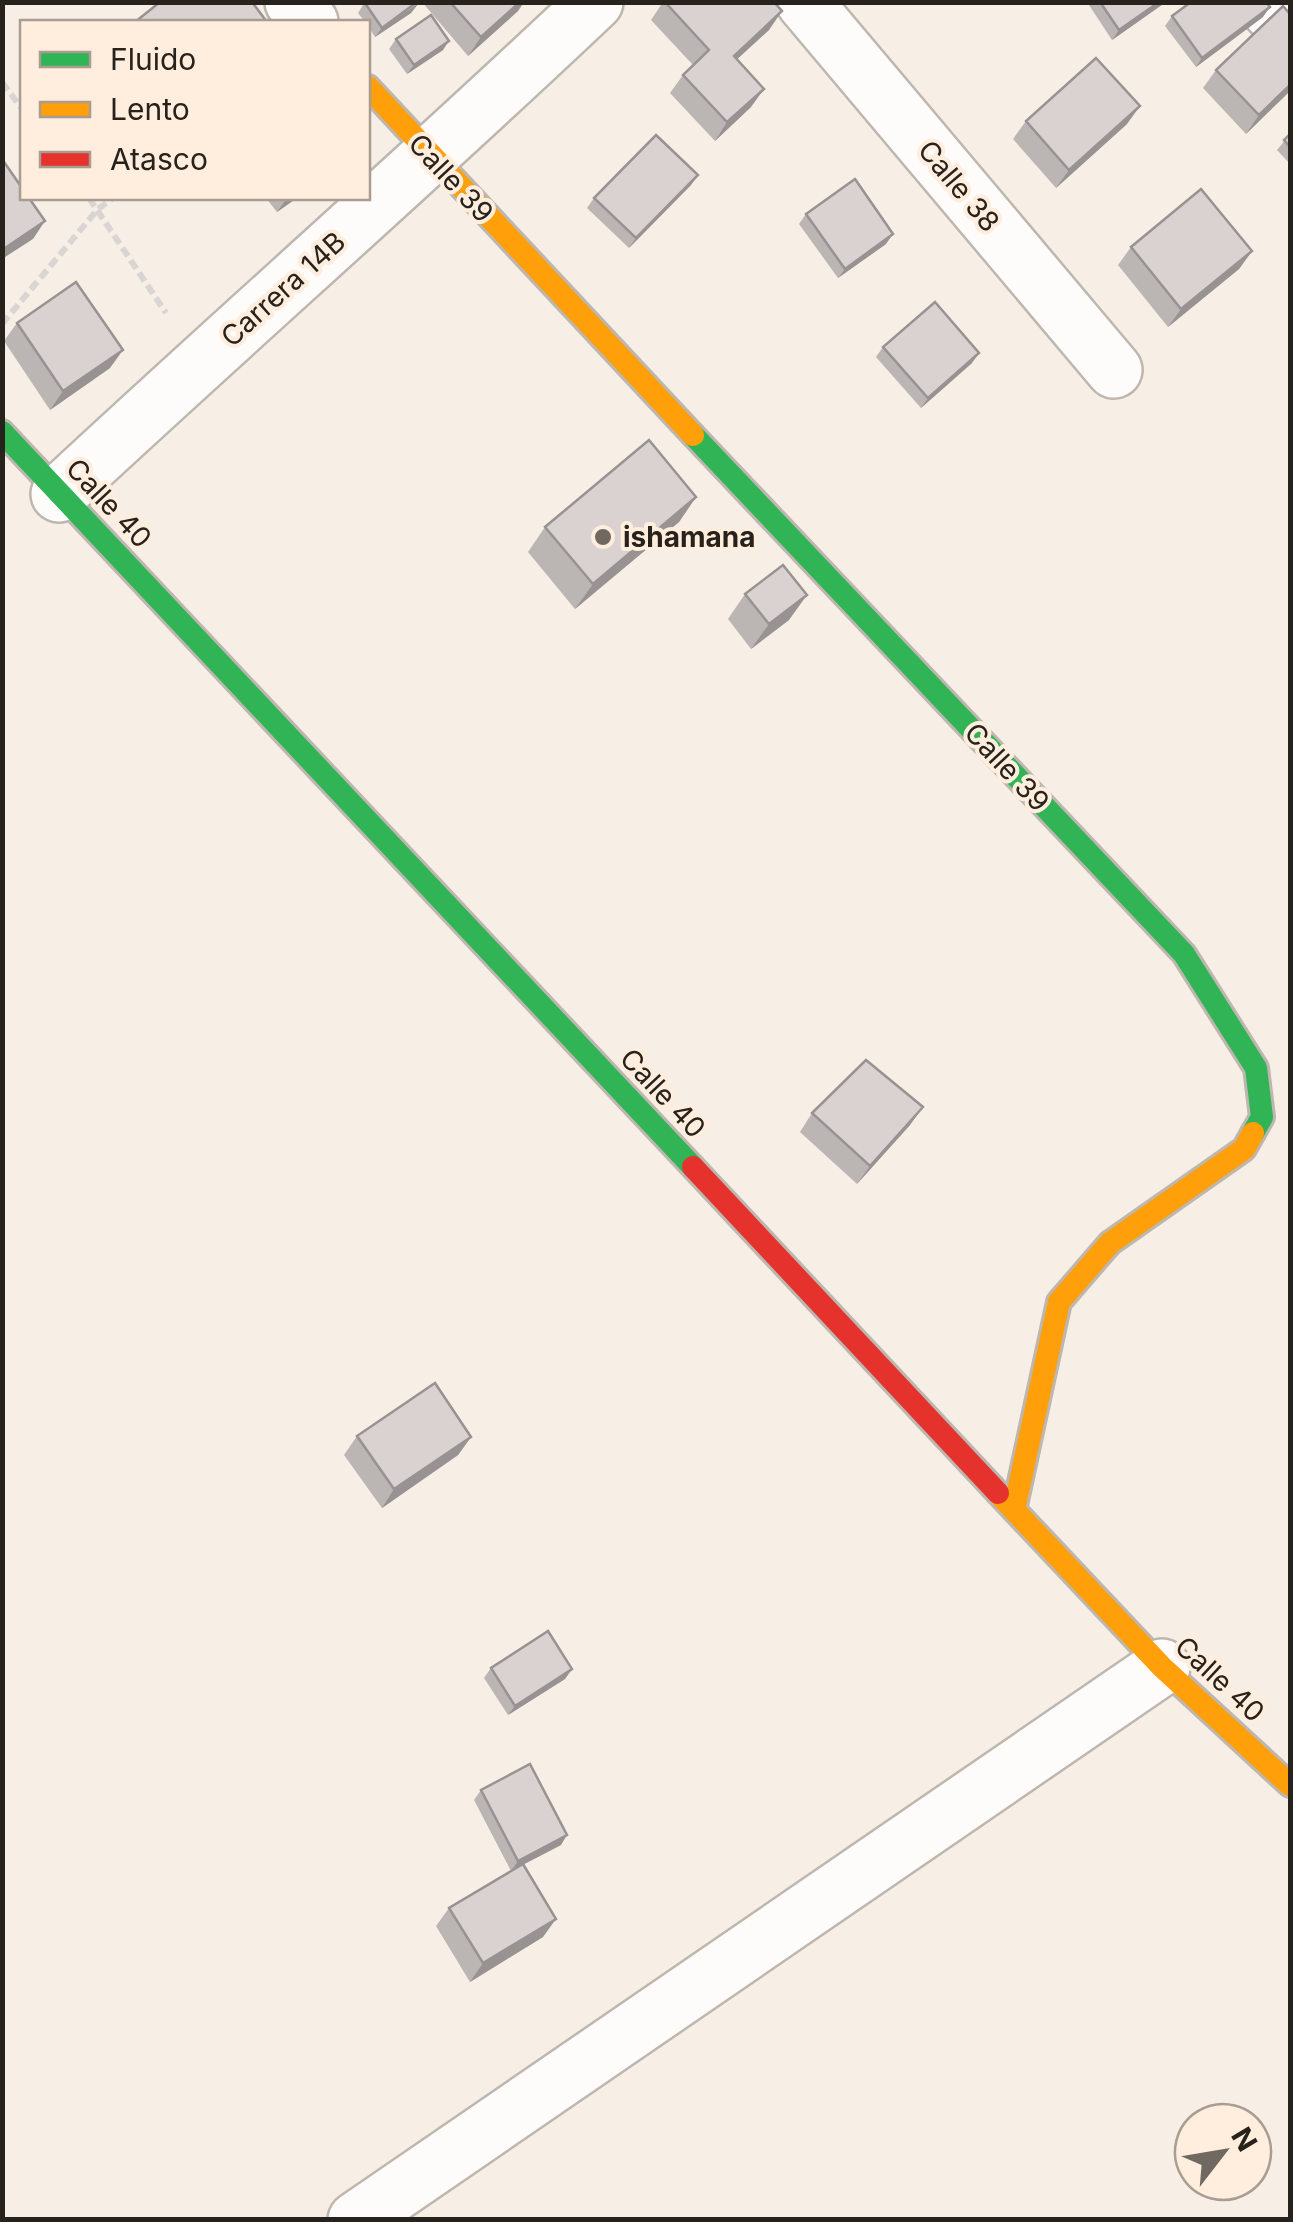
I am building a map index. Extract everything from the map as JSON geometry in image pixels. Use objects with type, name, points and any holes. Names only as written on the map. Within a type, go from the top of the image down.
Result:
[{"type":"street","name":"Carrera 14B","points":[[59,494],[199,363],[430,158],[595,2]]},
{"type":"street","name":"Calle 38","points":[[804,2],[1114,370]]},
{"type":"street","points":[[1262,2],[1290,32]]},
{"type":"street","name":"Calle 39","points":[[370,89],[430,158],[1184,954],[1256,1068],[1262,1117],[1244,1150],[1110,1243],[1059,1302],[1014,1510]]},
{"type":"street","name":"Calle 40","points":[[2,432],[1162,1667],[1290,1785]]},
{"type":"street","points":[[356,2220],[1162,1667]]},
{"type":"path","points":[[2,82],[20,105]]},
{"type":"path","points":[[90,200],[199,363]]},
{"type":"path","points":[[2,324],[110,200]]},
{"type":"building","points":[[160,2],[252,2],[266,20],[138,20]]},
{"type":"building","points":[[365,2],[417,2],[382,28],[365,3]]},
{"type":"building","points":[[450,2],[520,2],[481,37]]},
{"type":"building","points":[[665,2],[774,2],[782,11],[734,56],[764,89],[727,122],[683,75],[709,50]]},
{"type":"building","points":[[1100,2],[1159,2],[1119,30]]},
{"type":"building","points":[[1191,2],[1266,2],[1270,7],[1202,58],[1172,16]]},
{"type":"building","points":[[1283,6],[1290,14],[1290,85],[1259,115],[1216,70]]},
{"type":"building","points":[[431,15],[449,41],[414,65],[396,39]]},
{"type":"building","points":[[1096,58],[1140,106],[1069,170],[1026,121]]},
{"type":"building","points":[[656,135],[698,175],[636,238],[594,198]]},
{"type":"building","points":[[2,159],[20,185],[20,200],[30,200],[45,221],[2,250]]},
{"type":"building","points":[[855,179],[893,234],[845,269],[806,214]]},
{"type":"building","points":[[1201,189],[1252,251],[1181,309],[1131,247]]},
{"type":"building","points":[[76,282],[123,350],[63,391],[17,323]]},
{"type":"building","points":[[935,302],[979,353],[928,398],[883,347]]},
{"type":"building","name":"ishamana","points":[[649,440],[696,497],[593,584],[545,527]]},
{"type":"building","points":[[783,565],[807,595],[769,624],[745,594]]},
{"type":"building","points":[[866,1060],[923,1107],[870,1166],[812,1113]]},
{"type":"building","points":[[435,1383],[471,1437],[394,1489],[357,1436]]},
{"type":"building","points":[[548,1631],[572,1669],[515,1706],[491,1668]]},
{"type":"building","points":[[530,1764],[567,1835],[518,1861],[481,1790]]},
{"type":"building","points":[[523,1864],[556,1919],[483,1963],[449,1908]]},
{"type":"traffic: fast","points":[[2,432],[693,1167]]},
{"type":"traffic: fast","points":[[693,435],[1184,954],[1256,1068],[1262,1117],[1253,1133]]},
{"type":"traffic: slow","points":[[370,89],[693,435]]},
{"type":"traffic: slow","points":[[1014,1510],[1059,1302],[1110,1243],[1244,1149],[1253,1133]]},
{"type":"traffic: slow","points":[[998,1493],[1162,1667],[1290,1785]]},
{"type":"traffic: jam","points":[[693,1167],[998,1493]]},
{"type":"place","name":"ishamana","points":[[603,537]]}]
